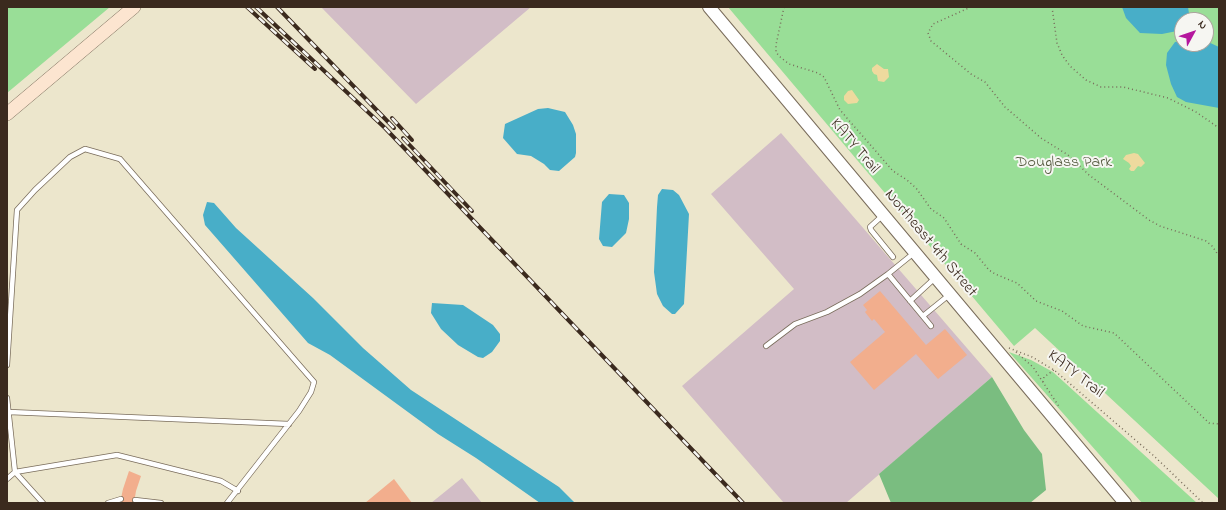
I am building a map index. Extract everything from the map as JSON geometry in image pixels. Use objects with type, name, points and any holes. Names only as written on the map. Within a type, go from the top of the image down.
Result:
[{"type":"main road","points":[[7,114],[134,7]]},
{"type":"street","name":"Northeast 4th Street","points":[[709,7],[1125,503]]},
{"type":"lane","points":[[7,365],[17,210],[35,190],[70,157],[85,149],[120,159],[314,382],[311,392],[289,424],[238,491],[227,503]]},
{"type":"lane","points":[[884,214],[870,227],[893,257]]},
{"type":"lane","points":[[766,346],[795,324],[827,312],[860,294],[915,252]]},
{"type":"lane","points":[[888,274],[931,326]]},
{"type":"lane","points":[[910,301],[936,277]]},
{"type":"lane","points":[[923,316],[950,293]]},
{"type":"lane","points":[[7,398],[15,472],[42,503]]},
{"type":"lane","points":[[9,412],[289,424]]},
{"type":"lane","points":[[7,479],[15,472],[117,455],[220,481],[238,491]]},
{"type":"lane","points":[[108,503],[121,499]]},
{"type":"lane","points":[[135,500],[161,503]]},
{"type":"path","points":[[784,7],[776,45],[776,52],[789,64],[818,73],[824,77],[840,110],[893,171],[916,188],[931,209],[944,218],[961,244],[975,253],[989,270],[1017,283],[1036,301],[1062,311],[1083,326],[1114,333],[1209,423],[1219,424]]},
{"type":"path","points":[[971,7],[933,24],[928,33],[931,41],[971,74],[985,82],[1005,107],[1041,138],[1068,155],[1089,175],[1149,220],[1160,226],[1206,242],[1212,246],[1219,256]]},
{"type":"path","points":[[1052,7],[1057,43],[1062,55],[1070,66],[1086,80],[1101,87],[1122,87],[1168,98],[1196,112],[1219,128]]},
{"type":"path","name":"KATY Trail","points":[[1005,343],[1014,351],[1032,357],[1054,370],[1154,456],[1203,503]]},
{"type":"path","points":[[1043,383],[1044,377],[1054,370]]},
{"type":"shaded area","points":[[321,7],[531,7],[416,104]]},
{"type":"shaded area","points":[[781,133],[992,377],[846,503],[784,503],[682,386],[794,289],[711,194]]},
{"type":"shaded area","points":[[462,478],[482,503],[431,503]]},
{"type":"green space","points":[[7,7],[110,7],[7,93]]},
{"type":"green space","name":"Douglass Park","points":[[728,7],[1219,7],[1219,499],[1035,328],[1014,346]]},
{"type":"green space","points":[[1009,352],[1031,360],[1053,372],[1197,503],[1142,503]]},
{"type":"green space","points":[[992,377],[1024,430],[1042,454],[1046,490],[1030,503],[891,503],[879,474]]},
{"type":"sand","points":[[877,64],[884,69],[888,69],[889,77],[884,82],[878,81],[877,75],[872,71],[872,68]]},
{"type":"sand","points":[[852,90],[859,100],[857,103],[848,104],[844,100],[844,96],[848,91]]},
{"type":"sand","points":[[1134,153],[1138,154],[1145,163],[1141,167],[1138,166],[1134,171],[1131,171],[1129,169],[1131,166],[1129,163],[1123,159],[1126,155]]},
{"type":"water","points":[[1122,7],[1188,7],[1189,12],[1174,12],[1174,32],[1162,34],[1140,33],[1126,18]]},
{"type":"water","points":[[1174,43],[1174,52],[1214,52],[1214,45],[1219,47],[1219,108],[1186,102],[1177,97],[1171,84],[1166,65],[1167,53]]},
{"type":"water","points":[[548,108],[565,112],[573,125],[576,134],[575,157],[559,171],[550,170],[544,164],[531,156],[517,154],[503,138],[505,124],[538,109]]},
{"type":"water","points":[[662,189],[673,190],[679,195],[689,214],[684,304],[675,314],[672,314],[663,306],[657,294],[654,272],[658,195]]},
{"type":"water","points":[[609,194],[624,195],[629,203],[629,219],[626,233],[612,247],[603,246],[599,239],[602,202]]},
{"type":"water","points":[[207,202],[214,203],[236,228],[313,298],[363,348],[411,390],[559,487],[575,503],[540,503],[476,458],[438,434],[330,355],[308,343],[205,225],[203,215]]},
{"type":"water","points":[[432,303],[463,305],[493,325],[500,334],[500,341],[492,352],[483,358],[478,357],[458,345],[441,329],[431,313]]},
{"type":"building","points":[[880,291],[926,345],[945,329],[967,355],[938,379],[916,354],[874,390],[850,362],[885,332],[874,319],[872,321],[865,312],[867,310],[863,305]]},
{"type":"building","points":[[129,471],[141,476],[134,503],[120,503],[123,489]]},
{"type":"building","points":[[394,479],[412,503],[365,503]]},
{"type":"railway","points":[[247,7],[315,69]]},
{"type":"railway","points":[[256,7],[385,128],[743,503]]},
{"type":"railway","points":[[277,7],[394,128]]},
{"type":"railway","points":[[392,118],[412,140]]},
{"type":"railway","points":[[403,138],[472,211]]}]
